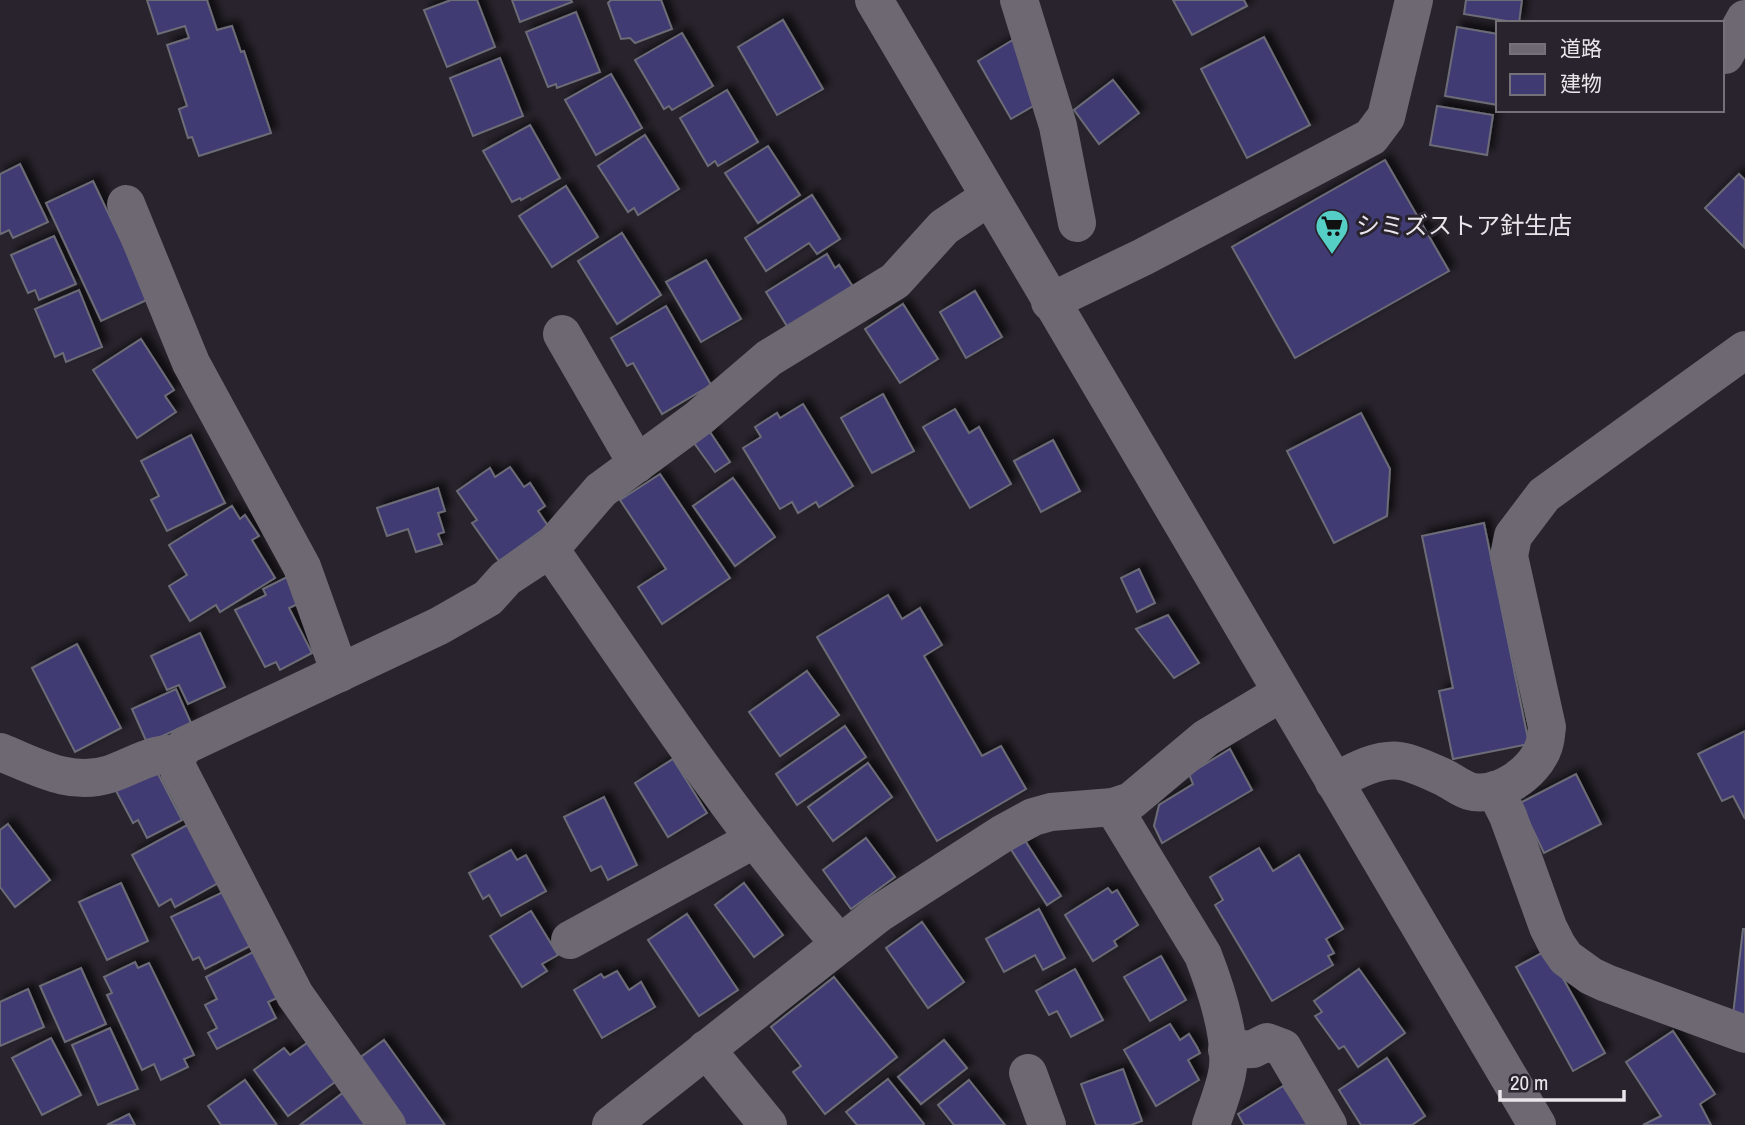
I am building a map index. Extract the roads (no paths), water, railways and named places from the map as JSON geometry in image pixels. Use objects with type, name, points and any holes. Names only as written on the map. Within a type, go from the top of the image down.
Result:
[{"type":"street","points":[[874,0],[1537,1125]]},
{"type":"street","points":[[1019,0],[1058,126],[1077,223]]},
{"type":"street","points":[[1050,302],[1143,257],[1371,137],[1385,117],[1415,0]]},
{"type":"street","points":[[1725,55],[1745,19]]},
{"type":"street","points":[[387,1125],[295,996],[179,771],[176,762],[178,754],[186,745],[475,607],[488,598],[506,578],[550,550],[601,490],[699,418],[769,358],[895,281],[944,227],[989,197]]},
{"type":"street","points":[[126,204],[191,363],[302,566],[340,673]]},
{"type":"street","points":[[562,334],[637,464]]},
{"type":"street","points":[[1334,782],[1366,766],[1401,761],[1446,778],[1469,791],[1495,790],[1517,780],[1525,773],[1543,749],[1547,727],[1508,556],[1513,536],[1544,495],[1745,349]]},
{"type":"street","points":[[550,550],[755,839],[797,895],[840,944]]},
{"type":"street","points":[[611,1125],[878,914],[1002,834],[1033,817],[1051,812],[1113,807],[1131,801],[1206,738],[1281,693]]},
{"type":"street","points":[[0,752],[52,774],[79,778],[109,775],[162,754],[178,754]]},
{"type":"street","points":[[1495,790],[1508,816],[1548,927],[1566,958],[1598,979],[1745,1034]]},
{"type":"street","points":[[1113,807],[1203,955],[1226,1036],[1228,1066],[1211,1125]]},
{"type":"street","points":[[570,940],[755,839]]},
{"type":"street","points":[[1227,1049],[1253,1049],[1267,1042],[1283,1048],[1328,1125]]},
{"type":"street","points":[[706,1049],[768,1125]]},
{"type":"street","points":[[1028,1073],[1047,1125]]},
{"type":"place","name":"シミズストア針生店","points":[[1332,256]]}]
